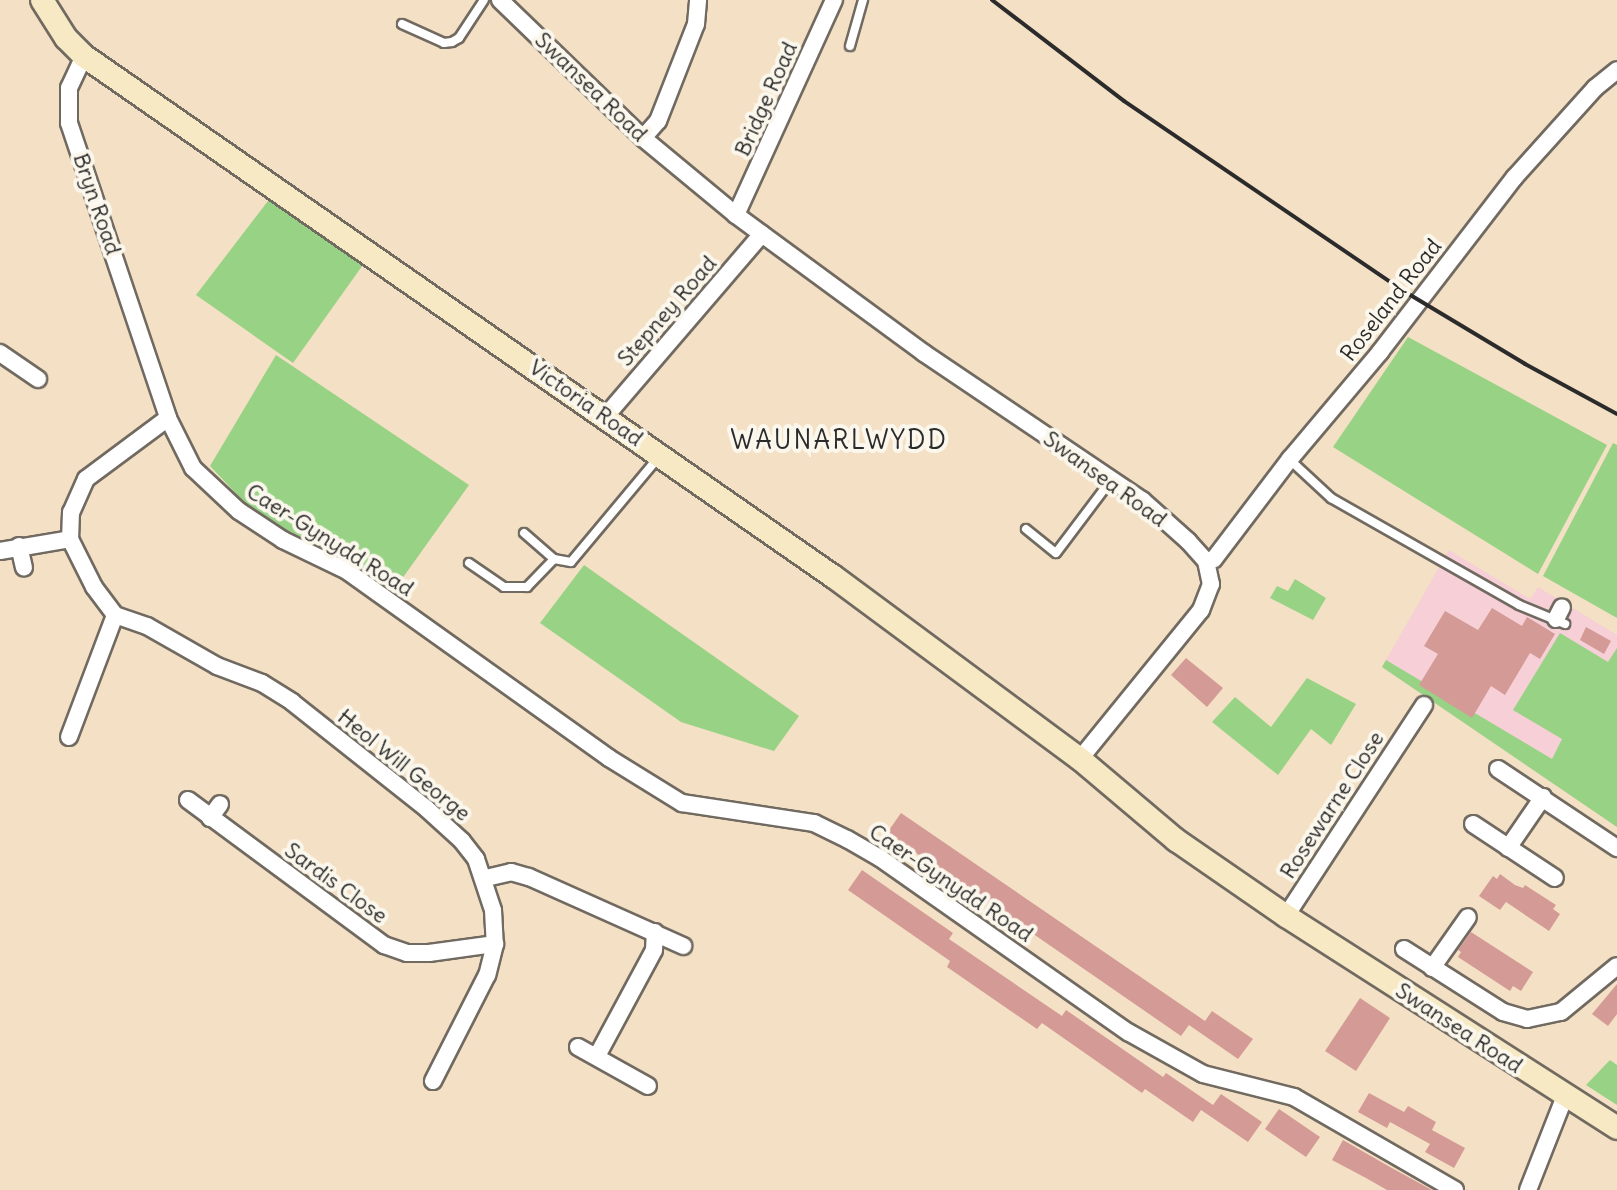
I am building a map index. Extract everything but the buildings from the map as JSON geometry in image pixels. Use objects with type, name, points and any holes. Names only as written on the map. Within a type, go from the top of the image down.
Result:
[{"type":"main road","points":[[42,0],[66,38],[84,56]]},
{"type":"main road","name":"Victoria Road","points":[[84,56],[661,455],[1080,759]]},
{"type":"main road","name":"Swansea Road","points":[[1080,759],[1176,840],[1286,916],[1617,1128]]},
{"type":"street","name":"Swansea Road","points":[[500,0],[643,138],[736,215],[924,353],[1142,500],[1206,561]]},
{"type":"street","points":[[643,138],[658,121],[691,38],[698,0]]},
{"type":"street","name":"Bridge Road","points":[[736,215],[834,0]]},
{"type":"street","name":"Bryn Road","points":[[84,56],[69,88],[69,123],[168,418]]},
{"type":"street","name":"Roseland Road","points":[[1206,561],[1214,559],[1514,178],[1595,88],[1617,70]]},
{"type":"street","name":"Stepney Road","points":[[605,417],[762,234]]},
{"type":"street","points":[[0,353],[38,379]]},
{"type":"street","points":[[69,737],[115,615],[94,587],[70,539],[71,512],[86,479],[168,418]]},
{"type":"street","name":"Caer-Gynydd Road","points":[[168,418],[193,468],[239,511],[283,540],[347,571],[551,718],[682,803],[814,823],[847,839],[1141,1039],[1203,1074],[1294,1097],[1455,1190]]},
{"type":"street","points":[[0,551],[70,539]]},
{"type":"street","points":[[19,546],[24,567]]},
{"type":"street","points":[[1080,759],[1201,610],[1211,584],[1206,561]]},
{"type":"street","name":"Heol Will George","points":[[115,615],[147,626],[217,666],[262,683],[292,702],[462,841],[486,878],[493,910],[495,944],[487,975],[433,1081]]},
{"type":"street","name":"Rosewarne Close","points":[[1286,916],[1414,712]]},
{"type":"street","points":[[1498,769],[1617,848]]},
{"type":"street","points":[[1508,848],[1543,797]]},
{"type":"street","name":"Sardis Close","points":[[188,800],[215,811],[384,945],[407,953],[429,953],[495,944]]},
{"type":"street","points":[[1473,824],[1555,878]]},
{"type":"street","points":[[486,878],[511,872],[520,874],[683,946]]},
{"type":"street","points":[[1432,968],[1468,917]]},
{"type":"street","points":[[597,1056],[654,950],[655,932]]},
{"type":"street","points":[[1404,949],[1503,1012],[1527,1019],[1561,1012],[1617,966]]},
{"type":"street","points":[[578,1047],[648,1086]]},
{"type":"street","points":[[1531,1189],[1565,1096]]},
{"type":"lane","points":[[402,24],[444,43],[452,42],[459,38],[484,0]]},
{"type":"lane","points":[[850,46],[863,0]]},
{"type":"lane","points":[[524,533],[554,559],[571,562],[661,455]]},
{"type":"lane","points":[[1290,459],[1331,498],[1519,605],[1561,617]]},
{"type":"lane","points":[[1026,529],[1056,553],[1111,480]]},
{"type":"lane","points":[[469,563],[499,584],[520,590],[534,583],[554,559]]},
{"type":"shaded area","points":[[1449,550],[1530,599],[1538,587],[1617,635],[1617,827],[1382,667]]},
{"type":"green space","points":[[271,197],[365,262],[293,363],[196,295]]},
{"type":"green space","points":[[1408,337],[1607,445],[1538,574],[1333,447]]},
{"type":"green space","points":[[276,355],[469,485],[394,590],[352,561],[287,530],[247,505],[210,466]]},
{"type":"green space","points":[[1613,443],[1617,445],[1617,618],[1543,576]]},
{"type":"green space","points":[[584,565],[799,716],[774,751],[681,722],[540,623]]},
{"type":"green space","points":[[1295,579],[1326,598],[1313,620],[1270,598],[1277,586],[1288,591]]},
{"type":"green space","points":[[1560,633],[1608,662],[1617,648],[1617,827],[1382,667],[1386,660],[1552,759],[1562,739],[1513,710]]},
{"type":"green space","points":[[1307,678],[1356,704],[1331,745],[1311,729],[1278,775],[1212,722],[1235,697],[1271,727]]},
{"type":"green space","points":[[1610,1060],[1617,1065],[1617,1105],[1586,1085]]},
{"type":"railway","points":[[992,0],[1124,101],[1407,293],[1525,364],[1617,414]]},
{"type":"district","name":"WAUNARLWYDD","points":[[839,440]]}]
